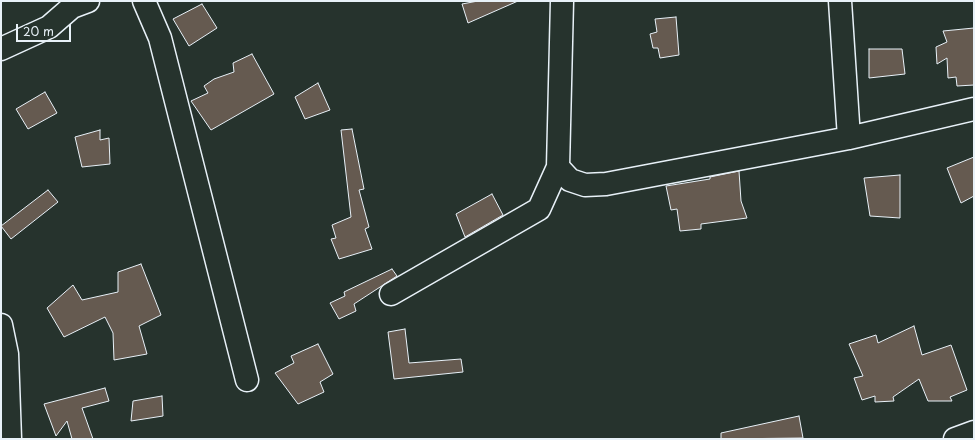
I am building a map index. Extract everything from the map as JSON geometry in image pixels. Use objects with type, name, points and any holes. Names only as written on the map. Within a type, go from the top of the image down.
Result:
[{"type":"street","points":[[144,1],[160,38],[247,380]]},
{"type":"street","points":[[391,294],[539,209],[558,167],[562,1]]},
{"type":"street","points":[[840,1],[849,138]]},
{"type":"street","points":[[1,49],[49,27],[78,3]]},
{"type":"street","points":[[558,167],[570,180],[585,185],[606,184],[849,138],[974,109]]},
{"type":"street","points":[[1,325],[7,354],[10,439]]},
{"type":"street","points":[[955,439],[974,432]]},
{"type":"building","points":[[478,1],[518,1],[468,23],[462,4]]},
{"type":"building","points":[[202,4],[217,28],[189,46],[173,19]]},
{"type":"building","points":[[676,17],[679,55],[660,58],[658,48],[653,48],[650,34],[657,32],[655,19]]},
{"type":"building","points":[[974,28],[974,85],[957,86],[956,77],[948,78],[947,58],[937,64],[936,47],[947,42],[943,31]]},
{"type":"building","points":[[869,49],[902,49],[905,74],[869,78]]},
{"type":"building","points":[[252,54],[274,94],[211,130],[191,101],[208,93],[204,86],[214,79],[234,72],[233,63]]},
{"type":"building","points":[[318,83],[330,110],[305,119],[295,97]]},
{"type":"building","points":[[45,92],[57,113],[28,129],[16,109]]},
{"type":"building","points":[[352,129],[364,189],[359,190],[369,227],[365,229],[372,249],[339,259],[331,239],[336,238],[332,225],[351,217],[341,130]]},
{"type":"building","points":[[100,130],[100,140],[109,138],[110,164],[82,167],[75,137]]},
{"type":"building","points":[[974,157],[974,196],[961,203],[947,168]]},
{"type":"building","points":[[739,171],[741,201],[747,218],[701,224],[701,229],[680,231],[677,209],[671,210],[666,186],[710,179],[710,177]]},
{"type":"building","points":[[900,175],[900,218],[870,216],[864,178]]},
{"type":"building","points":[[48,190],[58,202],[11,239],[1,226]]},
{"type":"building","points":[[492,194],[503,215],[465,237],[456,214]]},
{"type":"building","points":[[141,264],[161,315],[139,326],[147,354],[114,360],[113,333],[105,317],[64,337],[47,308],[73,285],[82,300],[118,292],[118,272]]},
{"type":"building","points":[[392,269],[397,276],[354,304],[356,311],[339,319],[330,303],[345,296],[344,292]]},
{"type":"building","points":[[914,326],[922,355],[951,345],[967,390],[950,397],[952,401],[928,401],[919,379],[893,397],[894,401],[875,402],[875,396],[862,400],[854,378],[863,376],[849,344],[876,335],[878,343]]},
{"type":"building","points":[[405,329],[409,363],[461,359],[463,372],[394,379],[388,332]]},
{"type":"building","points":[[318,344],[333,374],[320,382],[324,392],[298,404],[275,373],[294,363],[291,356]]},
{"type":"building","points":[[105,388],[109,401],[82,408],[93,439],[72,439],[67,421],[56,436],[44,404]]},
{"type":"building","points":[[162,396],[163,416],[131,421],[133,401]]},
{"type":"building","points":[[799,416],[803,438],[721,439],[721,433]]}]
